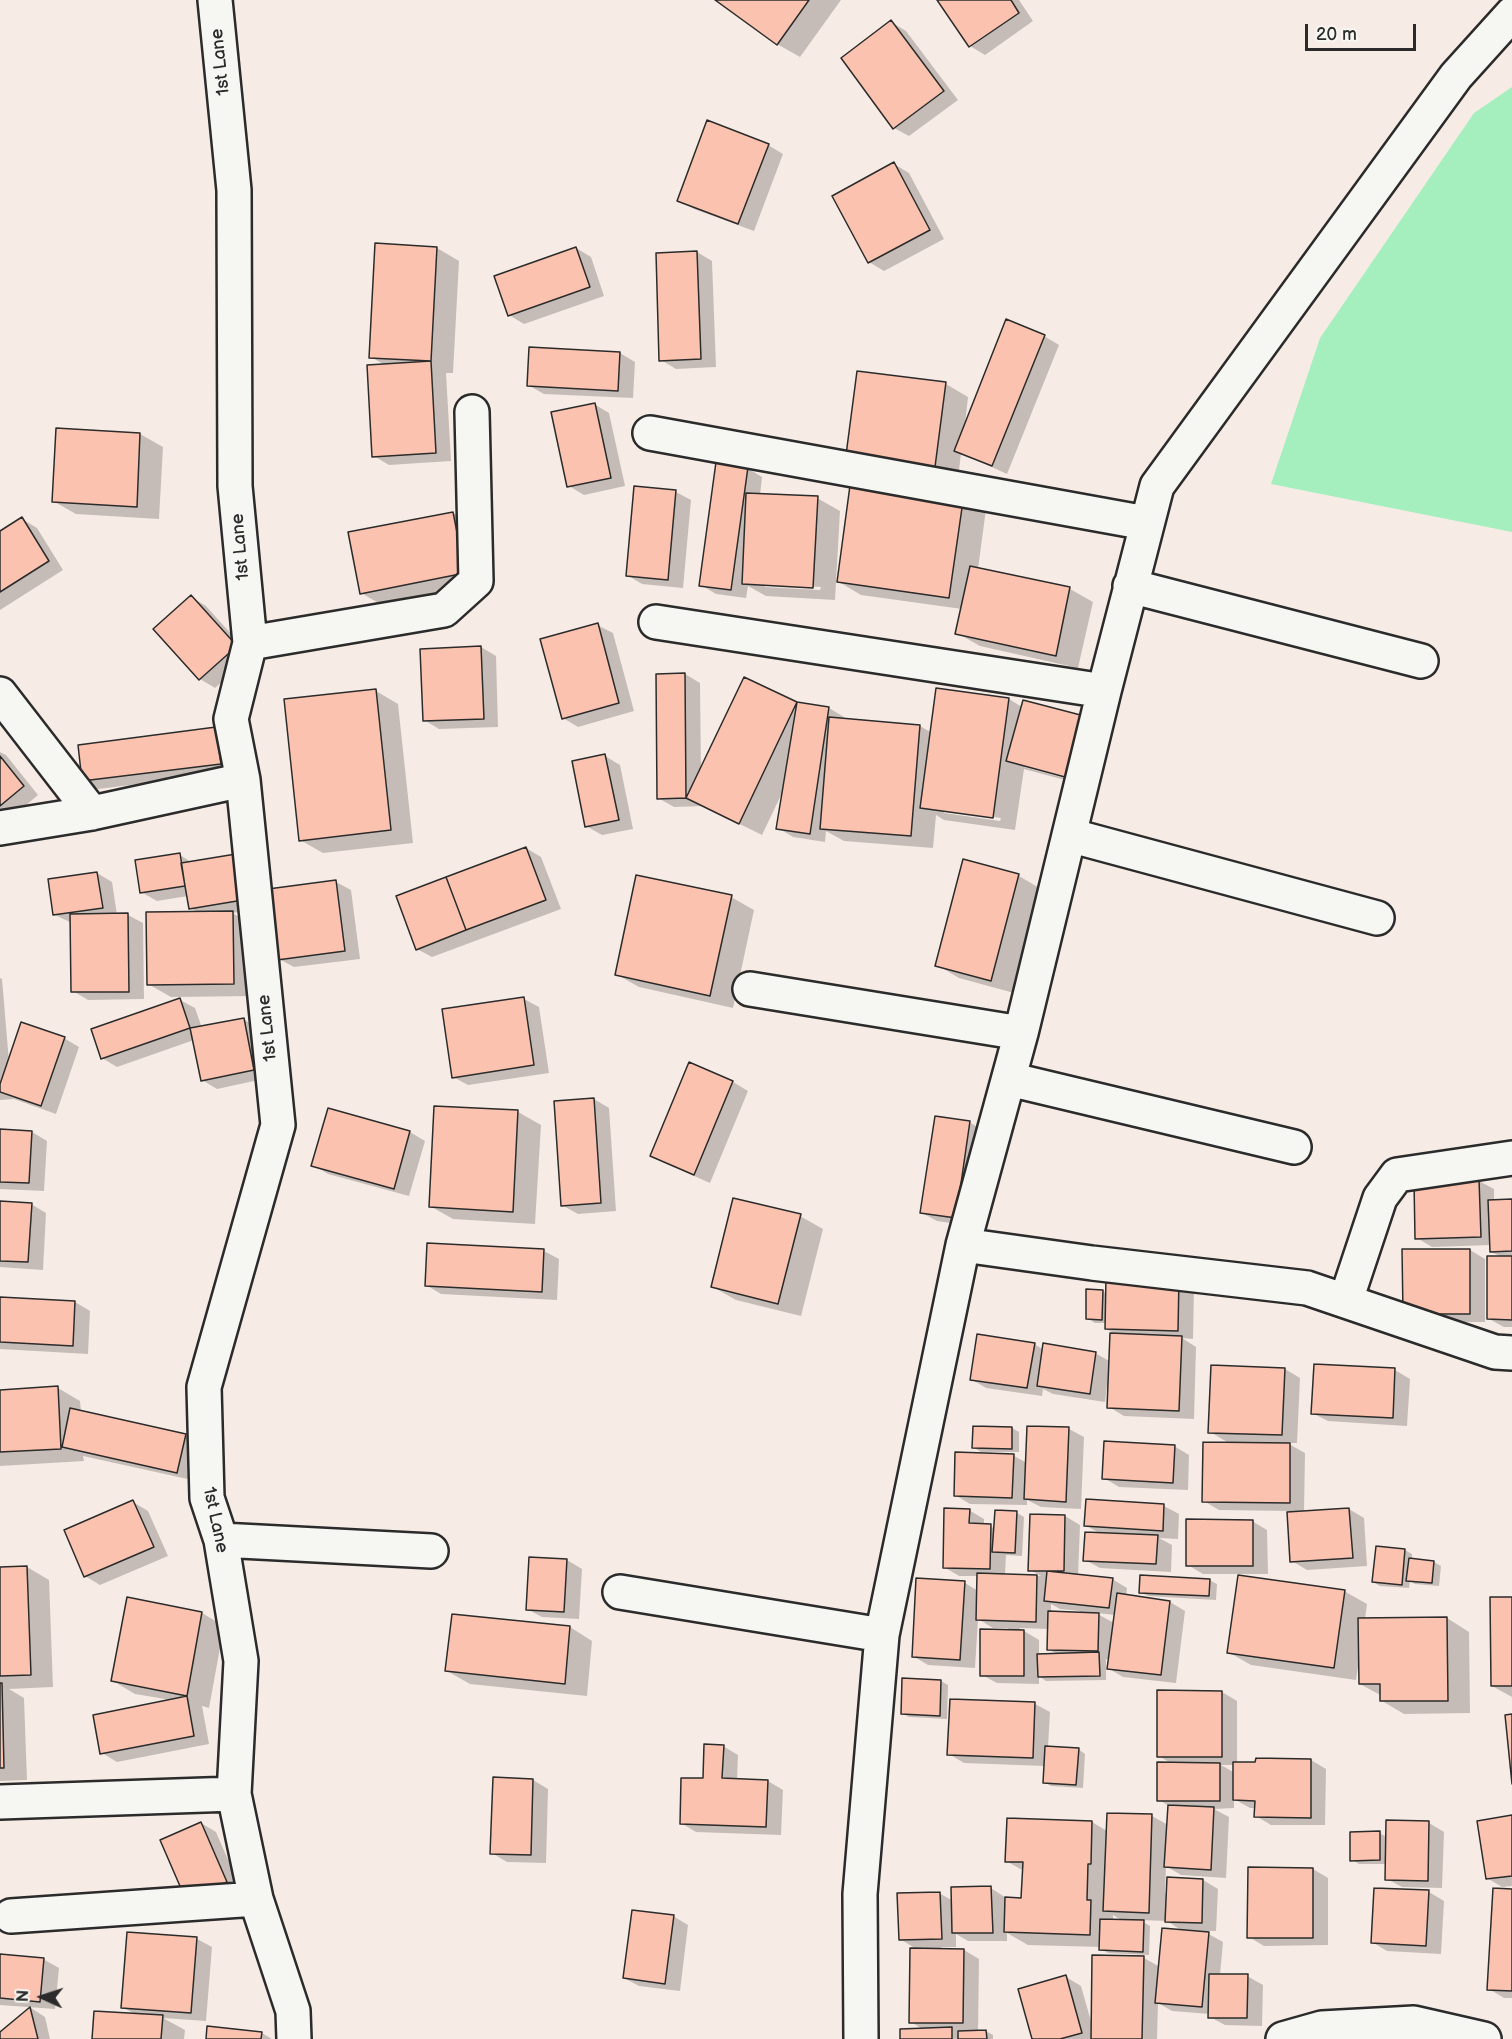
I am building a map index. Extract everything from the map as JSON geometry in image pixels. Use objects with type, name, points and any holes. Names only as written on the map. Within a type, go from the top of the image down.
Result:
[{"type":"street","name":"1st Lane","points":[[215,0],[234,190],[236,486],[250,643],[231,719],[243,780],[278,1125],[204,1387],[207,1497],[221,1540],[241,1661],[234,1794],[256,1899],[292,2011],[294,2039]]},
{"type":"street","points":[[861,2039],[860,1894],[882,1635],[963,1245],[1021,1034],[1104,691],[1157,486],[1456,76],[1512,14]]},
{"type":"street","points":[[250,643],[444,610],[476,581],[472,412]]},
{"type":"street","points":[[650,433],[1146,524]]},
{"type":"street","points":[[1131,586],[1421,661]]},
{"type":"street","points":[[656,622],[1104,691]]},
{"type":"street","points":[[0,694],[92,813]]},
{"type":"street","points":[[0,828],[92,813],[243,780]]},
{"type":"street","points":[[1069,836],[1377,918]]},
{"type":"street","points":[[750,989],[1021,1034]]},
{"type":"street","points":[[1009,1079],[1294,1147]]},
{"type":"street","points":[[1346,1300],[1380,1198],[1397,1175],[1512,1158]]},
{"type":"street","points":[[963,1245],[1092,1263],[1306,1288],[1495,1352],[1512,1353]]},
{"type":"street","points":[[221,1540],[431,1551]]},
{"type":"street","points":[[620,1592],[882,1635]]},
{"type":"street","points":[[0,1802],[234,1794]]},
{"type":"street","points":[[11,1916],[256,1899]]},
{"type":"street","points":[[1283,2039],[1322,2028],[1414,2023],[1484,2039]]},
{"type":"green space","points":[[1512,87],[1512,532],[1271,484],[1320,338],[1474,113]]},
{"type":"building","points":[[715,0],[809,0],[777,45]]},
{"type":"building","points":[[937,0],[1011,0],[1019,13],[969,47]]},
{"type":"building","points":[[891,20],[944,91],[893,129],[841,58]]},
{"type":"building","points":[[707,120],[769,144],[738,224],[677,201]]},
{"type":"building","points":[[894,162],[930,230],[868,263],[832,196]]},
{"type":"building","points":[[375,243],[437,247],[431,361],[369,358]]},
{"type":"building","points":[[576,247],[590,287],[508,316],[494,276]]},
{"type":"building","points":[[697,251],[701,359],[659,361],[656,253]]},
{"type":"building","points":[[1006,319],[1045,335],[992,466],[954,451]]},
{"type":"building","points":[[529,347],[620,352],[618,391],[527,386]]},
{"type":"building","points":[[431,361],[436,453],[372,457],[367,365]]},
{"type":"building","points":[[857,371],[946,382],[935,467],[846,455]]},
{"type":"building","points":[[595,403],[611,478],[567,487],[551,412]]},
{"type":"building","points":[[56,428],[140,433],[137,507],[52,502]]},
{"type":"building","points":[[716,462],[748,467],[731,590],[699,586]]},
{"type":"building","points":[[851,478],[964,494],[949,598],[837,582]]},
{"type":"building","points":[[634,486],[676,490],[668,580],[626,576]]},
{"type":"building","points":[[746,493],[818,496],[813,588],[742,584]]},
{"type":"building","points":[[453,512],[465,573],[360,594],[348,532]]},
{"type":"building","points":[[22,517],[49,561],[0,592],[0,531]]},
{"type":"building","points":[[970,566],[1070,587],[1056,656],[955,634]]},
{"type":"building","points":[[191,595],[237,646],[199,680],[153,629]]},
{"type":"building","points":[[598,623],[619,703],[562,719],[540,639]]},
{"type":"building","points":[[481,646],[484,719],[423,721],[420,649]]},
{"type":"building","points":[[685,673],[686,798],[657,799],[656,674]]},
{"type":"building","points":[[744,677],[797,702],[739,824],[686,798]]},
{"type":"building","points":[[936,688],[1009,698],[993,818],[920,808]]},
{"type":"building","points":[[376,689],[391,830],[299,841],[284,699]]},
{"type":"building","points":[[1023,700],[1092,718],[1076,780],[1006,761]]},
{"type":"building","points":[[797,702],[829,707],[810,834],[776,829]]},
{"type":"building","points":[[829,717],[920,725],[911,836],[820,829]]},
{"type":"building","points":[[216,727],[221,764],[82,781],[78,745]]},
{"type":"building","points":[[605,754],[619,820],[585,827],[572,761]]},
{"type":"building","points":[[0,756],[24,786],[0,806]]},
{"type":"building","points":[[526,847],[546,900],[466,930],[446,877]]},
{"type":"building","points":[[180,853],[185,886],[140,893],[135,860]]},
{"type":"building","points":[[242,853],[249,899],[189,909],[181,863]]},
{"type":"building","points":[[963,859],[1019,874],[991,981],[935,966]]},
{"type":"building","points":[[97,872],[103,908],[53,915],[48,879]]},
{"type":"building","points":[[636,875],[732,895],[710,996],[615,975]]},
{"type":"building","points":[[446,877],[466,930],[416,950],[396,896]]},
{"type":"building","points":[[336,880],[345,951],[277,960],[268,889]]},
{"type":"building","points":[[233,911],[234,984],[147,985],[146,912]]},
{"type":"building","points":[[128,913],[129,992],[71,992],[70,914]]},
{"type":"building","points":[[524,997],[534,1065],[452,1078],[442,1009]]},
{"type":"building","points":[[180,998],[190,1028],[101,1059],[91,1029]]},
{"type":"building","points":[[244,1018],[254,1070],[201,1081],[190,1028]]},
{"type":"building","points":[[21,1022],[65,1037],[41,1106],[0,1092],[0,1084]]},
{"type":"building","points":[[689,1062],[733,1081],[694,1175],[650,1156]]},
{"type":"building","points":[[594,1098],[601,1203],[561,1206],[554,1101]]},
{"type":"building","points":[[434,1106],[518,1110],[513,1212],[429,1207]]},
{"type":"building","points":[[328,1108],[410,1131],[394,1189],[311,1166]]},
{"type":"building","points":[[935,1116],[970,1121],[956,1218],[920,1213]]},
{"type":"building","points":[[0,1129],[32,1131],[29,1183],[0,1182]]},
{"type":"building","points":[[1479,1179],[1481,1237],[1415,1239],[1414,1181]]},
{"type":"building","points":[[733,1198],[801,1214],[778,1304],[711,1287]]},
{"type":"building","points":[[1512,1199],[1512,1251],[1490,1252],[1488,1200]]},
{"type":"building","points":[[0,1201],[32,1203],[28,1262],[0,1261]]},
{"type":"building","points":[[427,1243],[544,1249],[542,1292],[425,1286]]},
{"type":"building","points":[[1402,1249],[1470,1249],[1470,1314],[1403,1314]]},
{"type":"building","points":[[1487,1256],[1512,1256],[1512,1320],[1487,1319]]},
{"type":"building","points":[[1106,1276],[1179,1278],[1178,1331],[1105,1329]]},
{"type":"building","points":[[1086,1289],[1103,1290],[1102,1320],[1086,1319]]},
{"type":"building","points":[[0,1297],[75,1301],[73,1346],[0,1342]]},
{"type":"building","points":[[1110,1333],[1182,1336],[1179,1411],[1107,1408]]},
{"type":"building","points":[[977,1334],[1035,1343],[1027,1388],[970,1380]]},
{"type":"building","points":[[1043,1343],[1096,1352],[1090,1394],[1037,1386]]},
{"type":"building","points":[[1314,1364],[1395,1368],[1393,1418],[1311,1414]]},
{"type":"building","points":[[1211,1365],[1285,1368],[1282,1435],[1208,1433]]},
{"type":"building","points":[[58,1386],[61,1449],[0,1452],[0,1390]]},
{"type":"building","points":[[70,1408],[186,1434],[177,1473],[62,1447]]},
{"type":"building","points":[[973,1426],[1012,1427],[1012,1449],[972,1448]]},
{"type":"building","points":[[1027,1426],[1069,1427],[1066,1502],[1024,1499]]},
{"type":"building","points":[[1104,1441],[1175,1445],[1173,1483],[1102,1479]]},
{"type":"building","points":[[1203,1442],[1290,1443],[1290,1503],[1202,1502]]},
{"type":"building","points":[[955,1452],[1014,1454],[1012,1498],[954,1496]]},
{"type":"building","points":[[1086,1499],[1164,1504],[1163,1531],[1084,1526]]},
{"type":"building","points":[[133,1500],[154,1547],[84,1577],[64,1530]]},
{"type":"building","points":[[944,1508],[970,1509],[969,1523],[991,1524],[990,1569],[943,1568]]},
{"type":"building","points":[[1349,1508],[1353,1558],[1290,1562],[1287,1512]]},
{"type":"building","points":[[995,1510],[1017,1511],[1015,1553],[992,1552]]},
{"type":"building","points":[[1030,1514],[1065,1515],[1064,1571],[1028,1571]]},
{"type":"building","points":[[1186,1519],[1253,1520],[1253,1566],[1186,1566]]},
{"type":"building","points":[[1085,1532],[1158,1535],[1156,1564],[1083,1561]]},
{"type":"building","points":[[1376,1546],[1405,1549],[1402,1585],[1372,1582]]},
{"type":"building","points":[[529,1557],[567,1559],[564,1612],[526,1610]]},
{"type":"building","points":[[1409,1558],[1434,1561],[1432,1583],[1406,1581]]},
{"type":"building","points":[[27,1566],[31,1675],[0,1676],[0,1567]]},
{"type":"building","points":[[1047,1571],[1113,1578],[1109,1608],[1044,1601]]},
{"type":"building","points":[[977,1573],[1037,1575],[1036,1622],[976,1620]]},
{"type":"building","points":[[1140,1575],[1210,1579],[1209,1596],[1139,1593]]},
{"type":"building","points":[[1238,1575],[1345,1590],[1334,1668],[1227,1653]]},
{"type":"building","points":[[916,1578],[965,1581],[960,1660],[912,1657]]},
{"type":"building","points":[[1117,1593],[1170,1601],[1161,1675],[1107,1669]]},
{"type":"building","points":[[127,1597],[202,1612],[187,1696],[111,1681]]},
{"type":"building","points":[[1490,1597],[1512,1597],[1512,1686],[1491,1686]]},
{"type":"building","points":[[1048,1611],[1099,1613],[1098,1651],[1047,1650]]},
{"type":"building","points":[[452,1614],[570,1626],[565,1684],[445,1671]]},
{"type":"building","points":[[1447,1617],[1448,1701],[1380,1701],[1380,1684],[1359,1684],[1358,1618]]},
{"type":"building","points":[[980,1629],[1024,1630],[1024,1676],[980,1676]]},
{"type":"building","points":[[1099,1652],[1100,1676],[1038,1677],[1037,1654]]},
{"type":"building","points":[[902,1678],[941,1680],[940,1716],[901,1714]]},
{"type":"building","points":[[0,1683],[2,1683],[4,1768],[0,1768]]},
{"type":"building","points":[[1157,1690],[1222,1691],[1222,1757],[1157,1757]]},
{"type":"building","points":[[187,1696],[194,1736],[100,1754],[93,1715]]},
{"type":"building","points":[[950,1699],[1035,1702],[1033,1758],[947,1755]]},
{"type":"building","points":[[1512,1714],[1512,1784],[1505,1715]]},
{"type":"building","points":[[704,1744],[724,1745],[722,1778],[768,1780],[766,1827],[680,1824],[681,1778],[703,1778]]},
{"type":"building","points":[[1045,1746],[1079,1748],[1076,1785],[1043,1783]]},
{"type":"building","points":[[1256,1758],[1311,1759],[1311,1818],[1254,1817],[1255,1801],[1233,1800],[1233,1762],[1255,1762]]},
{"type":"building","points":[[1157,1762],[1220,1763],[1220,1801],[1157,1801]]},
{"type":"building","points":[[493,1777],[533,1779],[531,1855],[490,1854]]},
{"type":"building","points":[[1168,1805],[1214,1807],[1211,1870],[1164,1867]]},
{"type":"building","points":[[1107,1813],[1152,1814],[1149,1913],[1103,1911]]},
{"type":"building","points":[[1512,1815],[1512,1876],[1486,1879],[1477,1821]]},
{"type":"building","points":[[1007,1818],[1092,1821],[1087,1900],[1091,1900],[1090,1935],[1004,1932],[1005,1897],[1021,1898],[1023,1862],[1005,1862]]},
{"type":"building","points":[[1386,1820],[1429,1821],[1428,1881],[1385,1880]]},
{"type":"building","points":[[201,1822],[227,1882],[186,1900],[160,1840]]},
{"type":"building","points":[[1380,1831],[1380,1860],[1350,1861],[1350,1832]]},
{"type":"building","points":[[1248,1867],[1313,1868],[1313,1938],[1247,1938]]},
{"type":"building","points":[[1167,1877],[1203,1879],[1202,1923],[1165,1922]]},
{"type":"building","points":[[991,1886],[993,1933],[952,1933],[951,1887]]},
{"type":"building","points":[[1374,1888],[1429,1890],[1426,1946],[1371,1943]]},
{"type":"building","points":[[1493,1888],[1512,1889],[1512,1991],[1487,1990]]},
{"type":"building","points":[[940,1892],[942,1939],[899,1940],[897,1893]]},
{"type":"building","points":[[632,1910],[674,1915],[665,1984],[623,1978]]},
{"type":"building","points":[[1100,1919],[1144,1920],[1143,1952],[1099,1950]]},
{"type":"building","points":[[1162,1928],[1209,1932],[1202,2007],[1155,2003]]},
{"type":"building","points":[[127,1932],[197,1937],[191,2013],[121,2008]]},
{"type":"building","points":[[910,1948],[964,1949],[963,2023],[909,2023]]},
{"type":"building","points":[[0,1954],[44,1958],[40,2002],[0,1998]]},
{"type":"building","points":[[1092,1955],[1144,1956],[1142,2039],[1091,2039]]},
{"type":"building","points":[[1209,1974],[1248,1974],[1247,2018],[1208,2018]]},
{"type":"building","points":[[1066,1975],[1082,2033],[1060,2039],[1032,2039],[1018,1989]]},
{"type":"building","points":[[30,2007],[38,2039],[0,2039],[0,2032]]},
{"type":"building","points":[[94,2011],[163,2015],[161,2039],[92,2039]]},
{"type":"building","points":[[207,2026],[262,2032],[261,2039],[206,2039]]},
{"type":"building","points":[[952,2027],[952,2039],[900,2039],[900,2029]]},
{"type":"building","points":[[986,2030],[987,2039],[958,2039],[958,2031]]}]
